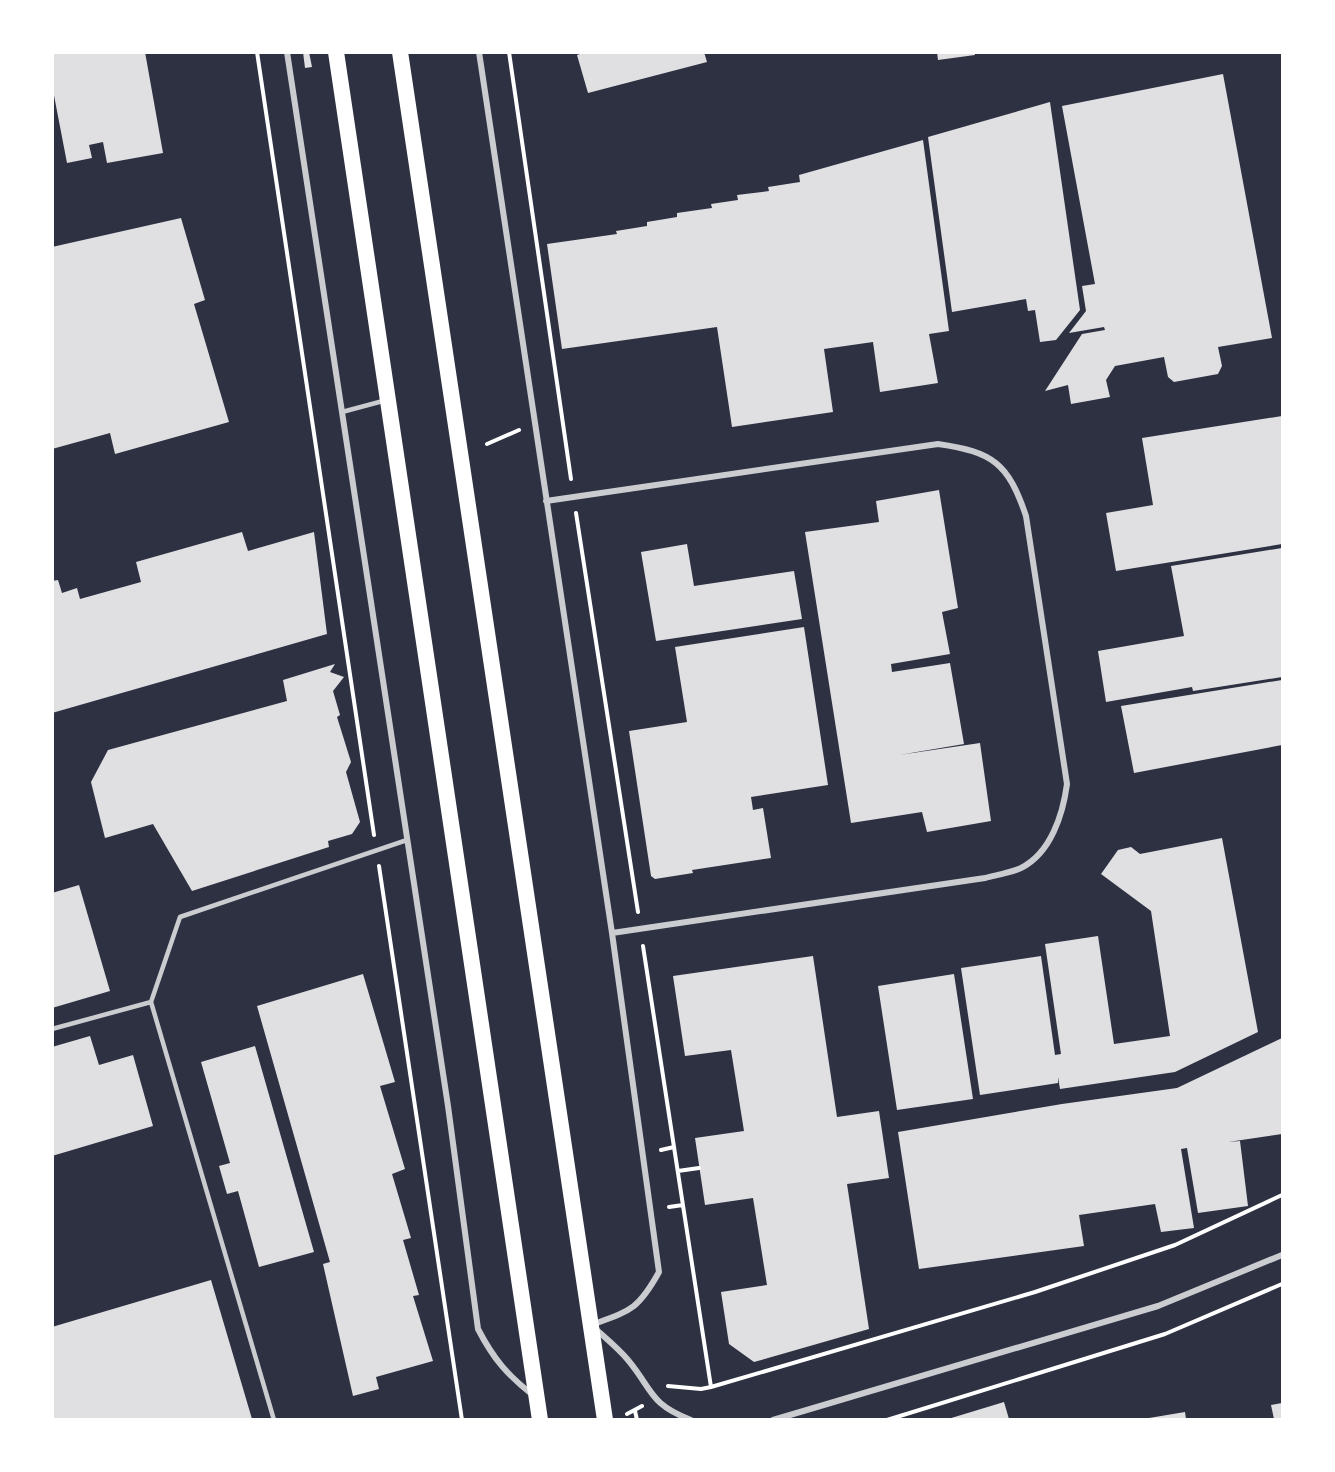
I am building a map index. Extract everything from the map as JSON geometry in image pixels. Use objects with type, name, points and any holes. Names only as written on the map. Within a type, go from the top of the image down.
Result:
[{"type":"highway","points":[[336,52],[540,1419]]},
{"type":"highway","points":[[400,52],[604,1419]]},
{"type":"highway","points":[[525,1419],[538,1399]]},
{"type":"street","points":[[287,52],[448,1106],[478,1329],[491,1354],[516,1382],[538,1399]]},
{"type":"street","points":[[479,52],[612,933],[659,1272],[646,1296],[627,1312],[591,1324],[628,1360],[652,1396],[670,1412],[691,1419]]},
{"type":"street","points":[[546,501],[938,444],[970,449],[997,462],[1016,486],[1026,516],[1067,784],[1065,803],[1060,818],[1044,848],[1034,860],[1019,869],[985,878],[612,933]]},
{"type":"street","points":[[773,1419],[1158,1306],[1282,1255]]},
{"type":"lane","points":[[342,412],[387,400]]},
{"type":"lane","points":[[274,1419],[151,1002],[180,917],[407,840]]},
{"type":"lane","points":[[52,1029],[151,1002]]},
{"type":"path","points":[[257,52],[462,1419]]},
{"type":"path","points":[[509,52],[574,497],[711,1387],[1035,1292],[1175,1245],[1282,1195]]},
{"type":"path","points":[[653,1054],[660,1053]]},
{"type":"path","points":[[661,1150],[674,1147]]},
{"type":"path","points":[[678,1171],[699,1167]]},
{"type":"path","points":[[669,1207],[683,1205]]},
{"type":"path","points":[[887,1419],[1165,1334],[1282,1284]]},
{"type":"path","points":[[635,1411],[637,1419]]},
{"type":"building","points":[[52,52],[145,52],[163,153],[107,163],[103,142],[89,145],[92,158],[67,163],[52,85]]},
{"type":"building","points":[[303,52],[309,52],[312,67],[305,68]]},
{"type":"building","points":[[586,52],[704,52],[707,62],[588,93],[577,55]]},
{"type":"building","points":[[937,52],[974,52],[975,55],[938,60]]},
{"type":"building","points":[[1223,74],[1272,338],[1218,347],[1222,366],[1218,374],[1174,382],[1168,377],[1164,357],[1115,366],[1106,380],[1110,397],[1071,404],[1068,385],[1045,391],[1082,334],[1105,330],[1104,327],[1069,333],[1086,311],[1082,286],[1095,284],[1062,106]]},
{"type":"building","points":[[1050,102],[1080,310],[1056,340],[1040,342],[1035,310],[1028,311],[1026,299],[952,312],[928,137]]},
{"type":"building","points":[[923,140],[949,331],[929,334],[938,383],[880,392],[873,342],[824,349],[833,412],[732,427],[717,327],[562,349],[547,244],[617,234],[616,231],[647,226],[647,222],[677,217],[677,213],[712,208],[711,204],[738,200],[737,195],[769,191],[768,187],[800,182],[799,175]]},
{"type":"building","points":[[181,218],[205,300],[194,304],[229,422],[115,454],[110,433],[52,449],[52,247]]},
{"type":"building","points":[[1282,416],[1282,544],[1116,571],[1106,513],[1153,505],[1142,438]]},
{"type":"building","points":[[939,490],[958,608],[942,612],[950,654],[891,664],[892,672],[950,663],[964,744],[899,755],[980,743],[991,821],[927,832],[922,812],[851,823],[805,532],[879,522],[876,501]]},
{"type":"building","points":[[242,532],[248,551],[314,532],[327,634],[52,713],[52,581],[58,580],[62,593],[77,588],[80,599],[141,582],[136,562]]},
{"type":"building","points":[[687,544],[694,586],[794,571],[802,619],[656,641],[641,552]]},
{"type":"building","points":[[1282,548],[1282,677],[1193,691],[1192,687],[1106,702],[1098,651],[1184,636],[1171,566]]},
{"type":"building","points":[[804,627],[828,785],[751,797],[753,810],[763,808],[771,858],[692,870],[693,873],[655,879],[651,876],[629,731],[687,722],[675,647]]},
{"type":"building","points":[[335,664],[330,672],[344,677],[333,691],[340,715],[337,717],[351,762],[346,772],[360,822],[352,834],[328,841],[329,847],[192,891],[153,824],[105,838],[91,782],[108,750],[287,701],[283,680]]},
{"type":"building","points":[[1282,680],[1282,745],[1134,773],[1121,706]]},
{"type":"building","points":[[1222,838],[1258,1032],[1175,1072],[1060,1089],[1058,1077],[1058,1083],[980,1095],[961,968],[1041,956],[1055,1055],[1061,1054],[1045,944],[1098,936],[1114,1044],[1170,1036],[1151,911],[1101,874],[1118,850],[1131,847],[1140,854]]},
{"type":"building","points":[[79,885],[110,991],[52,1008],[52,893]]},
{"type":"building","points":[[813,956],[837,1117],[879,1111],[889,1178],[847,1184],[869,1329],[754,1362],[729,1344],[721,1292],[767,1285],[753,1198],[705,1205],[695,1138],[744,1131],[731,1050],[685,1056],[673,976]]},
{"type":"building","points":[[363,974],[395,1082],[380,1086],[405,1169],[392,1174],[411,1238],[403,1240],[419,1295],[413,1296],[433,1361],[376,1377],[379,1389],[353,1396],[323,1264],[330,1262],[257,1006]]},
{"type":"building","points":[[954,974],[973,1099],[897,1110],[878,986]]},
{"type":"building","points":[[90,1036],[99,1065],[133,1055],[153,1126],[52,1156],[52,1047]]},
{"type":"building","points":[[1282,1038],[1282,1134],[1228,1142],[1240,1141],[1248,1206],[1198,1213],[1187,1148],[1181,1149],[1194,1228],[1161,1232],[1155,1204],[1079,1215],[1084,1246],[919,1269],[898,1132],[1062,1104],[1177,1088]]},
{"type":"building","points":[[255,1046],[314,1252],[259,1267],[238,1191],[227,1194],[219,1166],[230,1163],[201,1062]]},
{"type":"building","points":[[211,1280],[252,1419],[52,1419],[52,1327]]},
{"type":"building","points":[[1004,1402],[1009,1419],[948,1419]]},
{"type":"building","points":[[1282,1403],[1282,1419],[1274,1419],[1271,1405]]},
{"type":"building","points":[[1185,1412],[1186,1419],[1149,1419],[1149,1418]]}]
